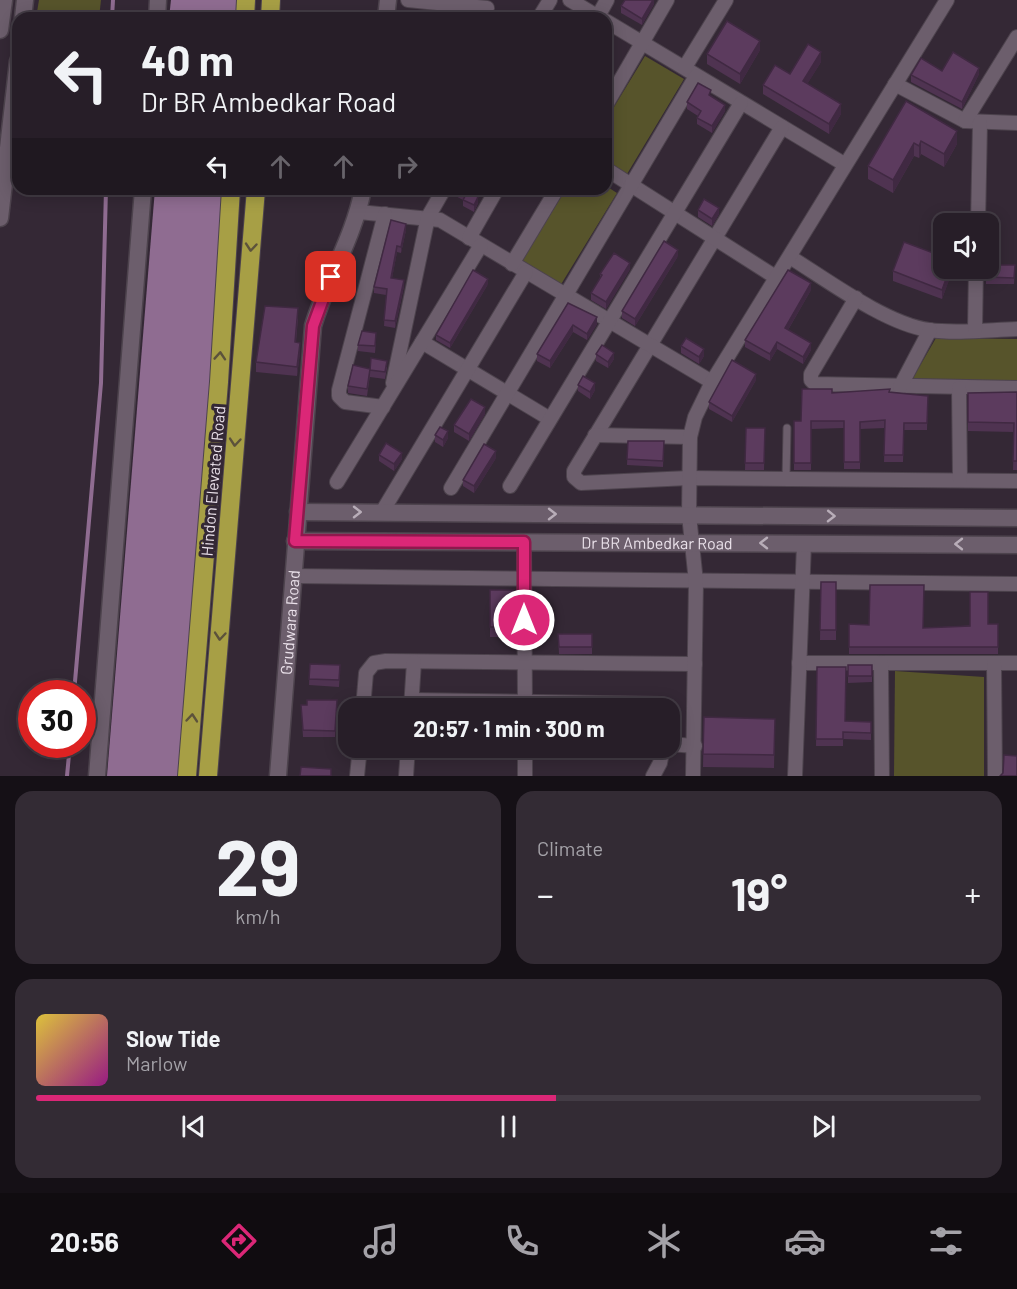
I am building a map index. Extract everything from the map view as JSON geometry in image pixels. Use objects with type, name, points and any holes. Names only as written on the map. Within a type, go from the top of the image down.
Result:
[{"type":"highway","name":"Hindon Elevated Road","points":[[187,776],[219,382],[231,195]]},
{"type":"highway","name":"Hindon Elevated Road","points":[[208,776],[256,195]]},
{"type":"street","points":[[0,30],[4,0]]},
{"type":"street","points":[[408,0],[486,9]]},
{"type":"street","points":[[570,0],[590,12]]},
{"type":"street","points":[[612,95],[667,0]]},
{"type":"street","points":[[451,489],[630,185],[726,0]]},
{"type":"street","points":[[693,776],[696,582],[689,515],[689,478],[690,437],[695,417],[712,382],[946,0]]},
{"type":"street","points":[[612,24],[844,164]]},
{"type":"street","points":[[965,121],[1016,39]]},
{"type":"street","points":[[895,84],[965,121],[1017,123]]},
{"type":"street","points":[[510,486],[741,103]]},
{"type":"street","points":[[0,209],[12,107]]},
{"type":"street","points":[[978,213],[980,123]]},
{"type":"street","points":[[782,127],[647,346],[574,471],[577,481],[689,478],[1017,481]]},
{"type":"street","points":[[612,173],[777,278]]},
{"type":"street","points":[[97,776],[143,195]]},
{"type":"street","name":"Grudwara Road","points":[[278,776],[313,326],[321,298],[359,212],[362,195]]},
{"type":"street","points":[[392,392],[428,218],[441,195]]},
{"type":"street","points":[[337,483],[422,342],[475,241],[494,195]]},
{"type":"street","points":[[512,264],[553,195]]},
{"type":"street","points":[[359,212],[440,220],[647,346],[712,382]]},
{"type":"street","points":[[383,407],[345,402],[339,396],[339,390],[385,214]]},
{"type":"street","points":[[790,257],[856,298],[900,321],[930,330],[1017,329]]},
{"type":"street","points":[[382,512],[526,272]]},
{"type":"street","points":[[975,330],[976,279]]},
{"type":"street","points":[[856,298],[811,374],[811,380],[815,384],[1017,388]]},
{"type":"street","points":[[900,387],[930,330]]},
{"type":"street","points":[[422,342],[550,419]]},
{"type":"street","points":[[959,388],[960,480]]},
{"type":"street","points":[[596,435],[690,437]]},
{"type":"street","name":"Dr BR Ambedkar Road","points":[[298,512],[1017,518]]},
{"type":"street","name":"Dr BR Ambedkar Road","points":[[295,541],[1017,545]]},
{"type":"street","points":[[524,542],[525,698]]},
{"type":"street","points":[[795,776],[804,544]]},
{"type":"street","points":[[293,576],[1017,584]]},
{"type":"street","points":[[412,698],[414,662]]},
{"type":"street","points":[[364,698],[366,673],[374,663],[695,664]]},
{"type":"street","points":[[799,663],[1017,663]]},
{"type":"street","points":[[881,663],[882,776]]},
{"type":"street","points":[[994,663],[995,776]]},
{"type":"street","points":[[680,745],[695,746]]},
{"type":"street","points":[[357,776],[359,758]]},
{"type":"street","points":[[406,776],[407,758]]},
{"type":"street","points":[[525,758],[525,776]]},
{"type":"street","points":[[653,776],[661,758]]},
{"type":"lane","points":[[786,479],[787,428]]},
{"type":"shaded area","points":[[39,0],[101,0],[100,12],[37,12]]},
{"type":"shaded area","points":[[171,0],[251,0],[250,12],[170,12]]},
{"type":"shaded area","points":[[645,56],[684,79],[624,179],[612,172],[612,110]]},
{"type":"shaded area","points":[[612,190],[617,193],[560,286],[521,262],[562,195],[612,195]]},
{"type":"shaded area","points":[[155,195],[235,195],[187,776],[107,776]]},
{"type":"shaded area","points":[[936,338],[1017,339],[1017,384],[910,383]]},
{"type":"shaded area","points":[[895,671],[984,677],[984,776],[894,776]]},
{"type":"building","points":[[625,0],[653,0],[642,19],[621,6]]},
{"type":"building","points":[[727,21],[760,41],[740,74],[707,54]]},
{"type":"building","points":[[808,44],[821,52],[803,81],[841,104],[829,124],[763,85],[775,65],[790,74]]},
{"type":"building","points":[[953,52],[979,68],[962,102],[911,75],[921,58],[942,71]]},
{"type":"building","points":[[698,83],[711,90],[709,95],[725,105],[712,126],[697,118],[701,111],[687,102]]},
{"type":"building","points":[[906,101],[957,131],[944,154],[921,141],[919,146],[914,143],[893,180],[868,166]]},
{"type":"building","points":[[466,195],[478,197],[474,205],[463,200]]},
{"type":"building","points":[[704,199],[719,208],[712,219],[698,210]]},
{"type":"building","points":[[391,220],[406,224],[401,247],[397,246],[391,278],[404,280],[395,321],[384,320],[387,289],[374,287]]},
{"type":"building","points":[[664,241],[678,250],[635,319],[622,311]]},
{"type":"building","points":[[904,242],[933,253],[933,279],[946,279],[942,290],[893,271]]},
{"type":"building","points":[[614,253],[630,263],[606,302],[591,293]]},
{"type":"building","points":[[999,265],[1015,265],[1014,278],[999,277]]},
{"type":"building","points":[[473,270],[488,279],[450,343],[436,335]]},
{"type":"building","points":[[788,270],[811,283],[785,328],[811,343],[803,357],[777,342],[770,354],[745,340]]},
{"type":"building","points":[[568,303],[597,317],[587,334],[573,325],[550,361],[537,354]]},
{"type":"building","points":[[265,306],[298,308],[295,342],[300,343],[297,367],[256,362]]},
{"type":"building","points":[[362,331],[376,333],[375,346],[358,345]]},
{"type":"building","points":[[686,338],[704,349],[699,357],[681,346]]},
{"type":"building","points":[[602,345],[614,353],[608,362],[596,354]]},
{"type":"building","points":[[371,358],[387,361],[385,372],[370,370]]},
{"type":"building","points":[[732,360],[756,374],[732,416],[709,402]]},
{"type":"building","points":[[353,365],[370,369],[367,389],[348,386]]},
{"type":"building","points":[[583,376],[595,383],[590,392],[578,385]]},
{"type":"building","points":[[802,389],[832,389],[832,393],[890,389],[889,392],[928,396],[927,423],[904,423],[903,455],[884,455],[885,420],[860,422],[860,462],[844,462],[844,421],[811,421],[811,463],[794,463],[794,421],[801,421]]},
{"type":"building","points":[[1017,392],[1017,461],[1013,461],[1014,423],[968,422],[968,393]]},
{"type":"building","points":[[471,399],[485,407],[469,434],[454,425]]},
{"type":"building","points":[[440,427],[448,431],[443,440],[435,435]]},
{"type":"building","points":[[746,428],[765,428],[764,463],[745,463]]},
{"type":"building","points":[[628,441],[664,441],[663,461],[627,459]]},
{"type":"building","points":[[386,443],[402,453],[394,464],[379,455]]},
{"type":"building","points":[[484,444],[496,451],[474,486],[463,480]]},
{"type":"building","points":[[821,582],[836,582],[836,630],[820,630]]},
{"type":"building","points":[[870,585],[924,585],[923,628],[970,626],[970,592],[988,592],[988,624],[998,624],[998,647],[849,647],[849,624],[869,625]]},
{"type":"building","points":[[490,590],[514,590],[514,627],[490,627]]},
{"type":"building","points":[[558,634],[592,634],[592,647],[559,647]]},
{"type":"building","points":[[310,664],[340,665],[339,680],[309,679]]},
{"type":"building","points":[[848,665],[872,665],[872,676],[848,676]]},
{"type":"building","points":[[817,667],[846,667],[845,721],[871,722],[871,733],[843,732],[843,739],[816,739]]},
{"type":"building","points":[[307,700],[337,700],[335,731],[303,730],[301,705],[307,705]]},
{"type":"building","points":[[704,717],[775,719],[774,755],[703,754]]},
{"type":"building","points":[[1004,755],[1017,756],[1017,776],[1000,776],[1003,773]]},
{"type":"building","points":[[301,767],[331,769],[331,776],[300,776]]},
{"type":"waterway","points":[[112,12],[113,0]]},
{"type":"waterway","points":[[75,680],[101,383],[106,195]]},
{"type":"waterway","points":[[67,776],[69,758]]},
{"type":"route","points":[[331,277],[321,298],[313,326],[295,541],[524,542],[524,620]]}]
